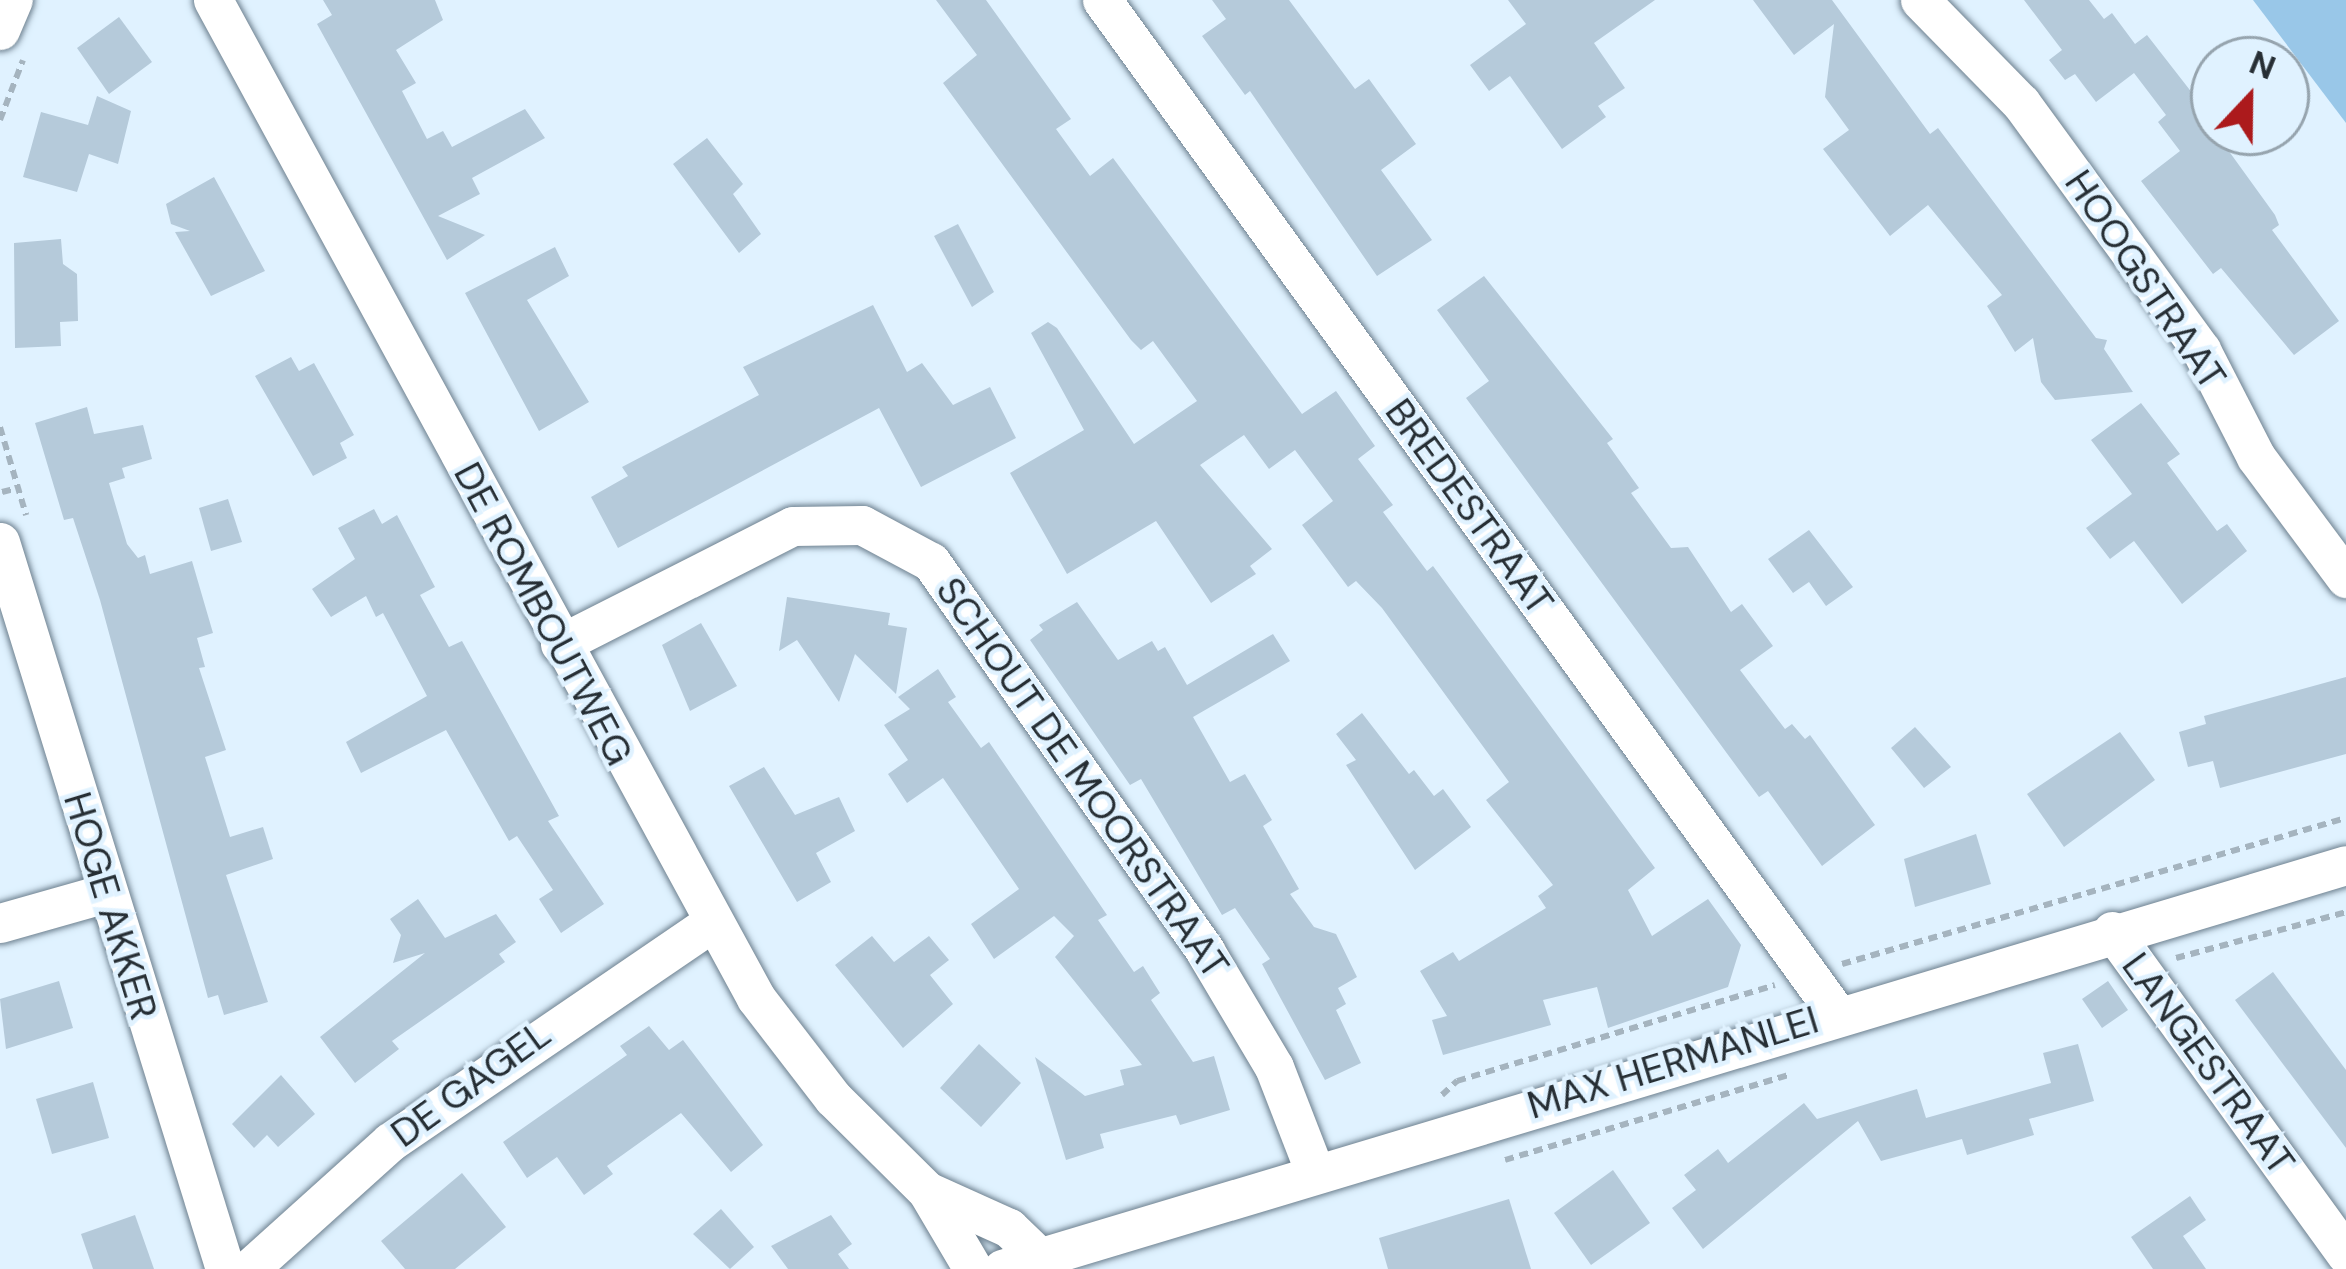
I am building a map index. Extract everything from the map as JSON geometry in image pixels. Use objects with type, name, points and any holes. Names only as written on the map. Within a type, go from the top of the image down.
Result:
[{"type":"street","name":"DE ROMBOUTWEG","points":[[213,0],[711,923],[793,1050],[928,1191],[973,1269]]},
{"type":"street","name":"BREDESTRAAT","points":[[1102,0],[1836,1013]]},
{"type":"street","name":"HOOGSTRAAT","points":[[1920,0],[2021,103],[2201,350],[2256,457],[2346,578]]},
{"type":"street","name":"SCHOUT DE MOORSTRAAT","points":[[560,644],[793,526],[862,525],[932,562],[1205,951],[1274,1067],[1314,1170]]},
{"type":"street","name":"HOGE AKKER","points":[[15,534],[106,892],[224,1269]]},
{"type":"street","name":"MAX HERMANLEI","points":[[1019,1262],[1080,1256],[1314,1170],[2346,865]]},
{"type":"street","points":[[0,923],[106,892]]},
{"type":"street","name":"DE GAGEL","points":[[249,1269],[390,1142],[711,923]]},
{"type":"street","name":"LANGESTRAAT","points":[[2112,932],[2346,1254]]},
{"type":"street","name":"DE ROMBOUTWEG","points":[[928,1191],[1010,1228],[1019,1262]]},
{"type":"path","points":[[0,427],[18,488],[15,534]]},
{"type":"path","points":[[2,492],[18,488]]},
{"type":"path","points":[[1828,968],[2346,818]]},
{"type":"path","points":[[2153,964],[2346,912]]},
{"type":"path","points":[[1421,1102],[1457,1081],[1790,980]]},
{"type":"shaded area","points":[[2253,0],[2346,0],[2346,123],[2310,75],[2310,36],[2280,36]]},
{"type":"building","points":[[323,0],[435,0],[443,20],[396,50],[416,83],[402,91],[427,139],[443,131],[452,147],[525,109],[545,138],[472,178],[480,194],[438,216],[485,235],[447,260],[317,24],[332,15]]},
{"type":"building","points":[[936,0],[986,0],[1071,119],[1056,129],[1090,176],[1113,158],[1302,414],[1336,391],[1375,446],[1358,459],[1393,505],[1383,512],[1427,571],[1433,566],[1655,868],[1628,890],[1652,936],[1708,899],[1741,945],[1728,987],[1608,1028],[1597,987],[1543,1000],[1551,1025],[1443,1055],[1432,1020],[1447,1016],[1420,971],[1453,952],[1459,961],[1546,908],[1538,896],[1553,885],[1486,800],[1509,782],[1382,608],[1356,581],[1348,587],[1302,525],[1333,501],[1295,450],[1269,469],[1244,435],[1200,465],[1272,549],[1250,566],[1256,574],[1211,603],[1156,521],[1067,574],[1010,473],[1084,430],[1031,333],[1048,322],[1057,328],[1134,444],[1197,401],[1153,341],[1141,350],[1131,340],[943,83],[977,55]]},
{"type":"building","points":[[1212,0],[1289,0],[1355,89],[1369,79],[1416,144],[1381,170],[1432,240],[1377,276],[1250,91],[1245,95],[1202,36],[1226,19]]},
{"type":"building","points":[[1508,0],[1655,0],[1594,43],[1625,88],[1598,106],[1606,117],[1562,149],[1510,76],[1489,91],[1470,65],[1526,24]]},
{"type":"building","points":[[1753,0],[1832,0],[1930,134],[1938,128],[2096,338],[2107,340],[2104,349],[2133,392],[2055,400],[2041,382],[2033,338],[2015,352],[1987,306],[2002,295],[1928,205],[1890,236],[1823,149],[1849,130],[1825,97],[1834,24],[1794,55]]},
{"type":"building","points":[[2024,0],[2089,0],[2104,19],[2112,13],[2135,44],[2147,35],[2190,90],[2190,156],[2232,156],[2275,215],[2279,225],[2272,230],[2339,321],[2294,355],[2221,268],[2213,274],[2141,181],[2180,151],[2158,122],[2166,115],[2134,73],[2096,102],[2075,74],[2065,80],[2049,60],[2062,50]]},
{"type":"building","points":[[119,17],[152,62],[109,94],[77,48]]},
{"type":"building","points":[[97,96],[131,111],[118,164],[89,154],[77,192],[23,177],[41,112],[88,125]]},
{"type":"building","points":[[707,138],[743,184],[733,194],[761,234],[739,253],[673,164]]},
{"type":"building","points":[[214,177],[265,271],[211,296],[175,232],[190,231],[171,224],[166,204]]},
{"type":"building","points":[[958,224],[994,292],[972,307],[934,236]]},
{"type":"building","points":[[61,239],[63,264],[77,274],[78,321],[60,322],[61,346],[15,348],[14,243]]},
{"type":"building","points":[[555,247],[569,276],[527,300],[589,402],[539,431],[465,293]]},
{"type":"building","points":[[1484,276],[1613,439],[1607,443],[1639,488],[1631,493],[1671,548],[1688,547],[1731,612],[1742,604],[1773,646],[1740,670],[1785,729],[1792,724],[1805,739],[1810,735],[1875,825],[1822,866],[1768,791],[1759,797],[1466,398],[1489,381],[1437,310]]},
{"type":"building","points":[[873,305],[907,372],[922,363],[953,405],[990,387],[1016,438],[921,487],[879,408],[618,548],[591,497],[628,476],[622,467],[759,395],[743,367]]},
{"type":"building","points":[[291,357],[299,371],[314,363],[354,435],[340,443],[347,458],[313,476],[255,376]]},
{"type":"building","points":[[2141,403],[2180,454],[2167,463],[2217,531],[2227,524],[2247,551],[2182,604],[2134,541],[2110,559],[2086,528],[2132,494],[2091,440]]},
{"type":"building","points":[[87,407],[94,434],[143,425],[152,459],[122,468],[125,478],[109,483],[127,544],[138,558],[145,555],[150,574],[192,561],[213,633],[197,638],[205,667],[199,668],[226,750],[205,757],[230,837],[263,827],[273,859],[226,875],[268,1002],[224,1015],[218,995],[208,998],[100,600],[73,518],[64,520],[35,423]]},
{"type":"building","points":[[228,499],[242,542],[211,551],[199,508]]},
{"type":"building","points":[[374,509],[382,524],[397,515],[435,587],[420,595],[449,647],[462,641],[559,816],[548,821],[604,904],[561,933],[539,899],[553,890],[517,836],[509,841],[446,730],[361,773],[346,742],[427,696],[383,613],[376,617],[366,596],[331,617],[312,589],[355,559],[338,528]]},
{"type":"building","points":[[1809,530],[1853,587],[1826,606],[1809,582],[1793,593],[1768,559]]},
{"type":"building","points":[[787,597],[890,613],[888,625],[907,628],[896,694],[855,654],[839,702],[797,640],[779,651]]},
{"type":"building","points":[[1077,602],[1118,660],[1152,641],[1158,651],[1165,647],[1187,685],[1273,634],[1290,661],[1193,717],[1230,782],[1245,774],[1272,820],[1263,826],[1299,889],[1290,894],[1314,927],[1336,934],[1357,977],[1338,988],[1346,1004],[1336,1010],[1361,1063],[1325,1080],[1262,964],[1270,959],[1235,908],[1222,915],[1141,779],[1130,785],[1030,640],[1043,630],[1039,625]]},
{"type":"building","points":[[701,623],[737,686],[690,711],[662,645]]},
{"type":"building","points":[[938,669],[956,697],[948,702],[981,748],[989,742],[1107,915],[1098,920],[1134,972],[1143,966],[1160,993],[1151,1000],[1193,1062],[1214,1056],[1230,1110],[1180,1125],[1176,1115],[1100,1134],[1104,1148],[1066,1160],[1035,1057],[1085,1096],[1124,1085],[1120,1070],[1142,1065],[1055,957],[1074,936],[1054,916],[994,959],[971,924],[1019,889],[943,778],[907,803],[888,774],[908,760],[884,725],[910,709],[898,697]]},
{"type":"building","points":[[2346,677],[2346,754],[2220,788],[2213,761],[2188,767],[2179,732],[2206,724],[2204,716]]},
{"type":"building","points":[[1362,713],[1409,774],[1414,770],[1434,796],[1443,789],[1471,827],[1415,870],[1346,765],[1356,760],[1336,734]]},
{"type":"building","points":[[1915,727],[1951,767],[1924,788],[1891,748]]},
{"type":"building","points":[[2120,732],[2155,780],[2064,847],[2027,794]]},
{"type":"building","points":[[764,767],[795,815],[839,797],[855,831],[816,853],[831,882],[797,902],[729,786]]},
{"type":"building","points":[[1976,834],[1991,884],[1915,907],[1904,859]]},
{"type":"building","points":[[418,899],[445,938],[496,914],[516,942],[499,954],[505,962],[392,1041],[399,1049],[355,1083],[320,1037],[425,953],[393,963],[401,935],[390,919]]},
{"type":"building","points":[[872,936],[894,962],[929,936],[949,960],[930,975],[953,1004],[903,1048],[835,965]]},
{"type":"building","points":[[2273,972],[2346,1070],[2346,1148],[2235,1000]]},
{"type":"building","points":[[59,981],[73,1028],[6,1049],[0,999]]},
{"type":"building","points":[[2108,981],[2128,1010],[2102,1028],[2082,999]]},
{"type":"building","points":[[649,1026],[669,1050],[683,1040],[763,1145],[731,1172],[681,1113],[607,1166],[613,1174],[584,1195],[557,1157],[527,1178],[503,1142],[627,1055],[620,1046]]},
{"type":"building","points":[[979,1044],[1021,1083],[981,1127],[940,1088]]},
{"type":"building","points":[[2078,1044],[2094,1101],[2029,1119],[2034,1135],[1967,1155],[1962,1139],[1881,1161],[1858,1121],[1703,1249],[1672,1208],[1696,1190],[1684,1175],[1718,1149],[1728,1163],[1804,1103],[1817,1119],[1917,1089],[1926,1118],[2051,1083],[2043,1053]]},
{"type":"building","points":[[281,1075],[315,1114],[278,1147],[267,1135],[254,1148],[232,1124]]},
{"type":"building","points":[[93,1082],[109,1138],[52,1154],[36,1099]]},
{"type":"building","points":[[1613,1170],[1650,1223],[1591,1265],[1554,1213]]},
{"type":"building","points":[[462,1173],[506,1227],[455,1269],[405,1269],[381,1241]]},
{"type":"building","points":[[2190,1196],[2206,1220],[2183,1236],[2206,1269],[2153,1269],[2131,1237]]},
{"type":"building","points":[[1509,1199],[1531,1269],[1388,1269],[1379,1238]]},
{"type":"building","points":[[721,1209],[754,1247],[730,1269],[693,1234]]},
{"type":"building","points":[[135,1215],[154,1269],[93,1269],[81,1234]]},
{"type":"building","points":[[831,1215],[852,1244],[838,1254],[849,1269],[788,1269],[771,1246]]}]
